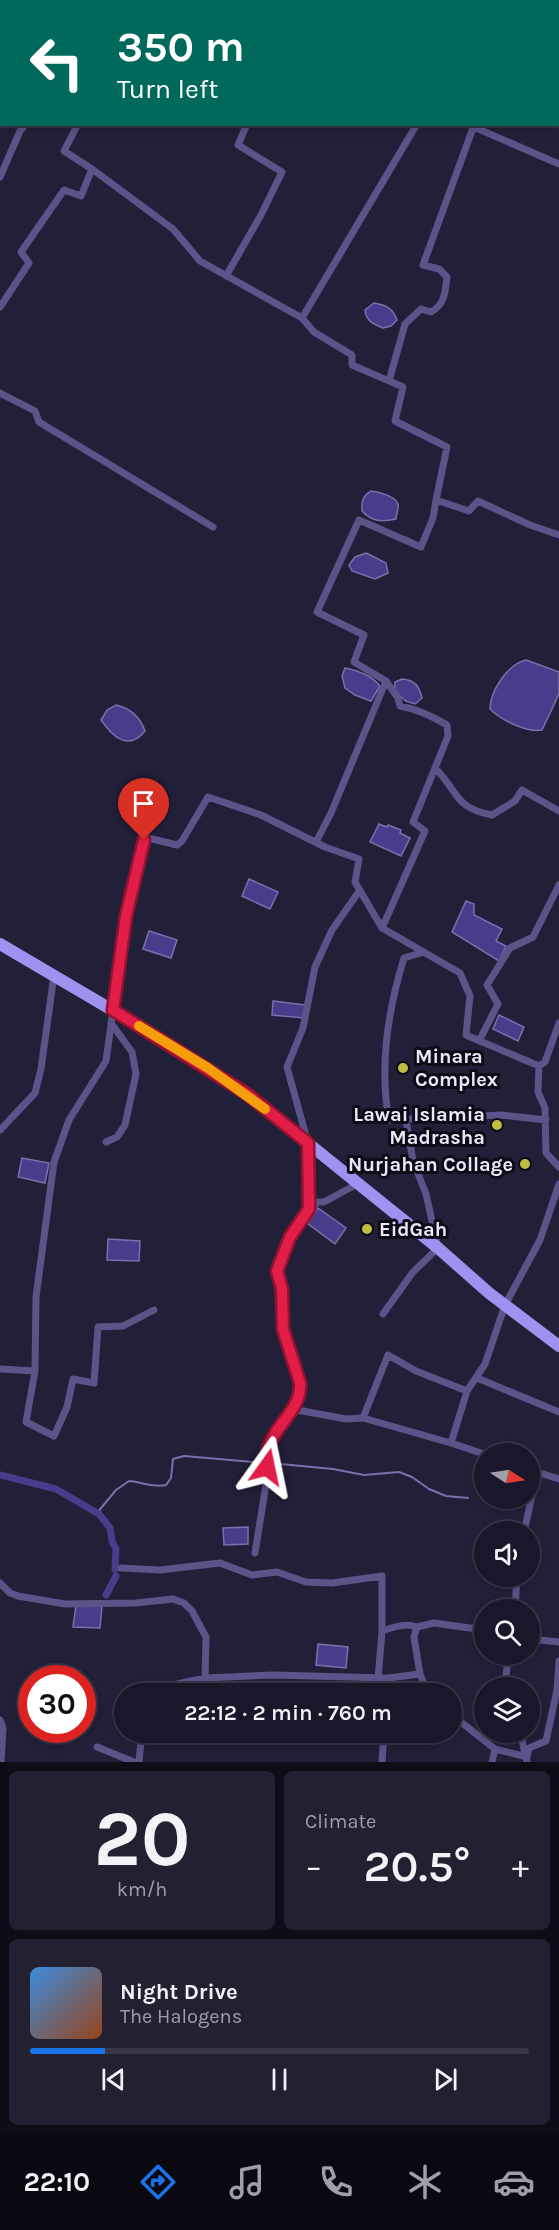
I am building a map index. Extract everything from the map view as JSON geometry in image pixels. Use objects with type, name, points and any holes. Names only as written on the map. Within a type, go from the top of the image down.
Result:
[{"type":"highway","points":[[0,944],[54,975],[112,1017],[247,1094],[359,1183],[505,1305],[559,1346]]},
{"type":"street","points":[[0,177],[24,126]]},
{"type":"street","points":[[77,126],[64,151],[173,229],[200,261],[302,318],[314,332],[352,355],[352,365],[402,387],[395,422],[447,447],[433,518],[421,547],[359,520],[317,612],[364,635],[354,662],[386,681],[398,698],[400,706],[415,709],[447,726],[448,736],[413,822],[425,831],[382,928]]},
{"type":"street","points":[[225,276],[282,172],[238,145],[247,126]]},
{"type":"street","points":[[302,318],[416,126]]},
{"type":"street","points":[[389,381],[405,324],[421,309],[430,312],[438,308],[444,300],[447,277],[439,269],[423,265],[470,126],[559,164]]},
{"type":"street","points":[[0,307],[29,263],[21,252],[27,243],[64,190],[81,196],[92,169]]},
{"type":"street","points":[[0,393],[35,411],[39,422],[213,527]]},
{"type":"street","points":[[436,500],[469,511],[478,501],[530,525],[559,535]]},
{"type":"street","points":[[316,842],[331,813],[386,681]]},
{"type":"street","points":[[435,768],[443,776],[458,800],[482,813],[492,815],[515,801],[522,790],[559,811]]},
{"type":"street","points":[[154,1310],[123,1326],[98,1326],[94,1383],[73,1379],[67,1407],[54,1436],[26,1422],[35,1371],[36,1297],[54,1162],[69,1120],[106,1060],[126,916],[144,840],[148,838],[177,845],[182,841],[208,797],[261,815],[316,842],[359,859],[354,882],[382,928],[460,973],[470,996],[466,1035],[539,1066]]},
{"type":"street","points":[[479,1041],[498,1004],[487,985],[510,948],[533,937],[559,885]]},
{"type":"street","points":[[309,1209],[308,1143],[287,1067],[303,1028],[315,968],[332,930],[360,890]]},
{"type":"street","points":[[424,952],[404,958],[393,996],[387,1025],[384,1095],[389,1120],[502,1115],[546,1120]]},
{"type":"street","points":[[0,1130],[35,1093],[41,1069],[54,975]]},
{"type":"street","points":[[106,1142],[117,1137],[125,1125],[136,1074],[132,1052],[112,1017]]},
{"type":"street","points":[[539,1066],[545,1062],[559,1023]]},
{"type":"street","points":[[539,1066],[538,1092],[545,1108],[546,1153],[559,1167]]},
{"type":"street","points":[[383,1314],[413,1272],[438,1248],[426,1194],[413,1161],[406,1120]]},
{"type":"street","points":[[255,1553],[268,1448],[301,1392],[283,1329],[282,1289],[277,1271],[290,1237],[309,1209],[359,1183]]},
{"type":"street","points":[[451,1443],[467,1391],[485,1364],[505,1305],[540,1239],[559,1187]]},
{"type":"street","points":[[363,1418],[387,1355],[416,1371],[467,1391]]},
{"type":"street","points":[[0,1369],[35,1371]]},
{"type":"street","points":[[477,1377],[559,1412]]},
{"type":"street","points":[[292,1409],[346,1419],[363,1418],[474,1451]]},
{"type":"street","points":[[540,1474],[559,1479]]},
{"type":"street","points":[[121,1568],[160,1570],[220,1563],[252,1575],[277,1572],[306,1582],[332,1583],[382,1576],[382,1630],[378,1679]]},
{"type":"street","points":[[0,1583],[10,1593],[18,1596],[64,1604],[136,1604],[173,1599],[184,1603],[192,1611],[206,1636],[206,1678]]},
{"type":"street","points":[[382,1630],[395,1626],[417,1627],[434,1623],[474,1629]]},
{"type":"street","points":[[417,1627],[414,1637],[424,1683]]},
{"type":"street","points":[[540,1640],[559,1642]]},
{"type":"street","points":[[527,1760],[529,1748],[546,1740],[557,1690],[559,1661]]},
{"type":"street","points":[[183,1683],[206,1678],[273,1675],[378,1679],[420,1674]]},
{"type":"street","points":[[388,1678],[388,1683]]},
{"type":"street","points":[[0,1720],[3,1728],[1,1762]]},
{"type":"street","points":[[462,1723],[495,1749],[527,1760]]},
{"type":"street","points":[[139,1762],[141,1743]]},
{"type":"street","points":[[382,1762],[383,1743]]},
{"type":"street","points":[[523,1743],[527,1760]]},
{"type":"street","points":[[97,1747],[134,1762]]},
{"type":"street","points":[[492,1762],[495,1749]]},
{"type":"shaded area","points":[[374,303],[391,310],[397,320],[391,326],[383,328],[368,319],[365,310]]},
{"type":"shaded area","points":[[371,491],[386,495],[396,501],[398,506],[396,519],[378,520],[362,511],[363,499]]},
{"type":"shaded area","points":[[366,553],[386,563],[388,573],[375,579],[352,571],[349,565],[355,557]]},
{"type":"shaded area","points":[[526,660],[559,672],[559,694],[542,730],[529,730],[514,725],[490,709],[493,694],[501,679],[513,667]]},
{"type":"shaded area","points":[[345,668],[364,674],[380,686],[371,701],[345,688],[342,676]]},
{"type":"shaded area","points":[[402,679],[416,684],[422,698],[415,704],[406,701],[394,691],[395,682]]},
{"type":"shaded area","points":[[116,705],[130,711],[140,721],[145,731],[139,737],[127,741],[121,739],[115,736],[101,720],[107,710]]},
{"type":"shaded area","points":[[379,824],[401,830],[400,833],[410,838],[401,856],[370,842]]},
{"type":"shaded area","points":[[249,879],[278,892],[270,909],[242,896]]},
{"type":"shaded area","points":[[466,901],[474,904],[474,915],[502,929],[496,941],[506,946],[499,961],[452,932]]},
{"type":"shaded area","points":[[149,931],[177,940],[171,958],[143,949]]},
{"type":"shaded area","points":[[273,1001],[305,1005],[304,1018],[272,1015]]},
{"type":"shaded area","points":[[499,1015],[524,1027],[518,1041],[493,1029]]},
{"type":"shaded area","points":[[22,1158],[49,1163],[45,1183],[18,1177]]},
{"type":"shaded area","points":[[318,1208],[346,1228],[335,1244],[307,1223]]},
{"type":"shaded area","points":[[108,1239],[140,1241],[139,1261],[107,1260]]},
{"type":"shaded area","points":[[248,1527],[248,1544],[224,1545],[223,1528]]},
{"type":"shaded area","points":[[76,1605],[102,1606],[100,1628],[73,1627]]},
{"type":"shaded area","points":[[318,1644],[348,1647],[346,1668],[316,1665]]},
{"type":"waterway","points":[[97,1513],[116,1490],[129,1481],[166,1485],[171,1478],[173,1459],[184,1456],[265,1463]]},
{"type":"waterway","points":[[270,1463],[333,1469],[364,1475],[399,1472],[446,1496],[468,1498]]},
{"type":"waterway","points":[[0,1475],[56,1489],[99,1514],[110,1528],[116,1549],[115,1569]]},
{"type":"waterway","points":[[106,1595],[116,1576]]},
{"type":"slow traffic","points":[[139,1026],[208,1068],[265,1109]]},
{"type":"place","name":"Minara Complex","points":[[403,1068]]},
{"type":"place","name":"Lawai Islamia Madrasha","points":[[497,1125]]},
{"type":"place","name":"Nurjahan Collage","points":[[525,1164]]},
{"type":"place","name":"EidGah","points":[[367,1229]]},
{"type":"route","points":[[144,840],[126,916],[113,1010],[247,1094],[308,1143],[309,1209],[290,1237],[277,1271],[282,1289],[283,1329],[301,1392],[268,1448],[267,1467]]}]
